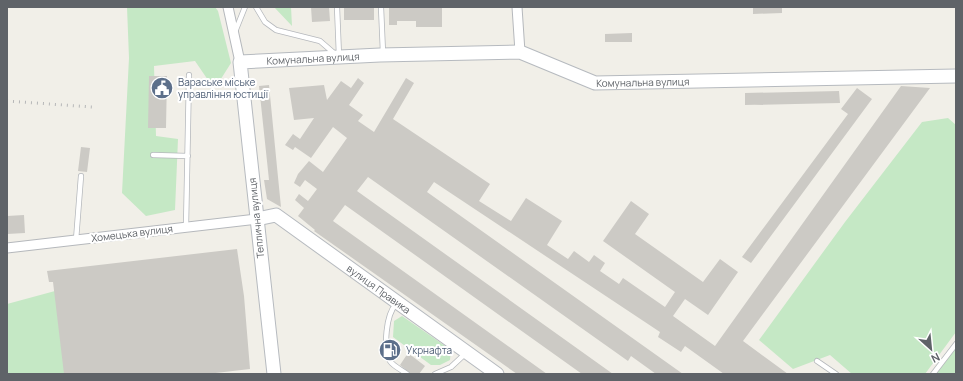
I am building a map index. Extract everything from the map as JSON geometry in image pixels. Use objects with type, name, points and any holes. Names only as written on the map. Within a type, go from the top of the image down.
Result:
[{"type":"street","points":[[228,7],[240,62]]},
{"type":"street","points":[[517,7],[520,52]]},
{"type":"street","name":"Комунальна вулиця","points":[[240,62],[383,55],[520,52],[595,83],[956,76]]},
{"type":"street","name":"Теплична вулиця","points":[[240,62],[274,374]]},
{"type":"street","name":"вулиця Правика","points":[[257,219],[276,215],[497,374]]},
{"type":"street","name":"Хомецька вулиця","points":[[7,248],[257,219]]},
{"type":"lane","points":[[234,34],[245,7]]},
{"type":"lane","points":[[256,7],[265,22],[276,30],[320,41],[339,57]]},
{"type":"lane","points":[[337,7],[339,57]]},
{"type":"lane","points":[[381,7],[383,55]]},
{"type":"lane","points":[[186,227],[189,75]]},
{"type":"lane","points":[[153,155],[188,156]]},
{"type":"lane","points":[[76,240],[81,176]]},
{"type":"lane","points":[[397,302],[392,308],[386,347],[391,362],[407,374]]},
{"type":"lane","points":[[933,374],[956,344]]},
{"type":"lane","points":[[435,374],[451,367],[467,352]]},
{"type":"lane","points":[[817,361],[836,374]]},
{"type":"green space","points":[[127,7],[215,7],[218,11],[231,63],[219,82],[208,80],[195,61],[154,66],[156,136],[178,139],[175,210],[146,216],[122,193],[129,58]]},
{"type":"green space","points":[[274,7],[291,7],[292,26]]},
{"type":"green space","points":[[948,118],[956,125],[956,332],[925,374],[852,374],[830,355],[793,369],[759,340],[845,222],[922,122]]},
{"type":"green space","points":[[55,291],[65,374],[7,374],[7,304]]},
{"type":"green space","points":[[402,316],[451,350],[450,360],[440,365],[431,365],[393,337],[394,321]]},
{"type":"green space","points":[[956,344],[956,374],[933,374]]},
{"type":"building","points":[[311,7],[329,7],[330,21],[312,22]]},
{"type":"building","points":[[344,7],[374,7],[374,20],[344,20]]},
{"type":"building","points":[[389,7],[442,7],[442,27],[416,27],[416,21],[397,21],[397,25],[389,25]]},
{"type":"building","points":[[753,7],[782,7],[782,13],[753,14]]},
{"type":"building","points":[[632,33],[632,42],[605,42],[605,34]]},
{"type":"building","points":[[149,76],[167,76],[166,128],[148,128]]},
{"type":"building","points":[[358,78],[364,83],[349,105],[363,115],[358,121],[374,132],[406,78],[414,83],[393,119],[490,184],[479,201],[511,221],[526,198],[562,221],[547,245],[568,259],[574,251],[589,262],[594,255],[605,263],[600,271],[619,284],[623,278],[665,307],[675,292],[603,241],[631,201],[649,214],[635,234],[703,282],[720,259],[738,272],[708,315],[685,299],[673,316],[715,346],[901,86],[930,88],[743,341],[788,374],[724,374],[685,346],[681,352],[658,337],[660,332],[434,182],[427,192],[683,374],[656,374],[631,356],[628,361],[368,177],[357,191],[613,374],[582,374],[345,205],[333,221],[547,374],[517,374],[314,231],[315,230],[298,216],[304,208],[295,200],[299,194],[308,201],[317,189],[305,180],[300,187],[294,183],[298,174],[309,161],[323,172],[347,138],[333,127],[311,158],[295,147],[293,150],[285,145],[293,134],[300,139],[314,118],[294,120],[289,88],[324,85],[327,100],[341,81],[351,88]]},
{"type":"building","points":[[269,85],[281,207],[267,199],[264,180],[269,180],[259,86]]},
{"type":"building","points":[[857,88],[872,99],[751,263],[742,257],[848,114],[841,109]]},
{"type":"building","points":[[839,91],[840,103],[745,105],[745,93]]},
{"type":"building","points":[[81,147],[90,148],[87,172],[78,171]]},
{"type":"building","points":[[24,215],[25,233],[7,234],[7,216]]},
{"type":"building","points":[[237,249],[244,296],[250,369],[207,374],[64,374],[53,282],[49,282],[47,271]]},
{"type":"building","points":[[408,353],[425,366],[419,374],[411,374],[400,365]]},
{"type":"railway","points":[[7,101],[92,107]]},
{"type":"place","name":"Вараське міське управління юстиції","points":[[162,88]]},
{"type":"place","name":"Укрнафта","points":[[390,350]]}]
